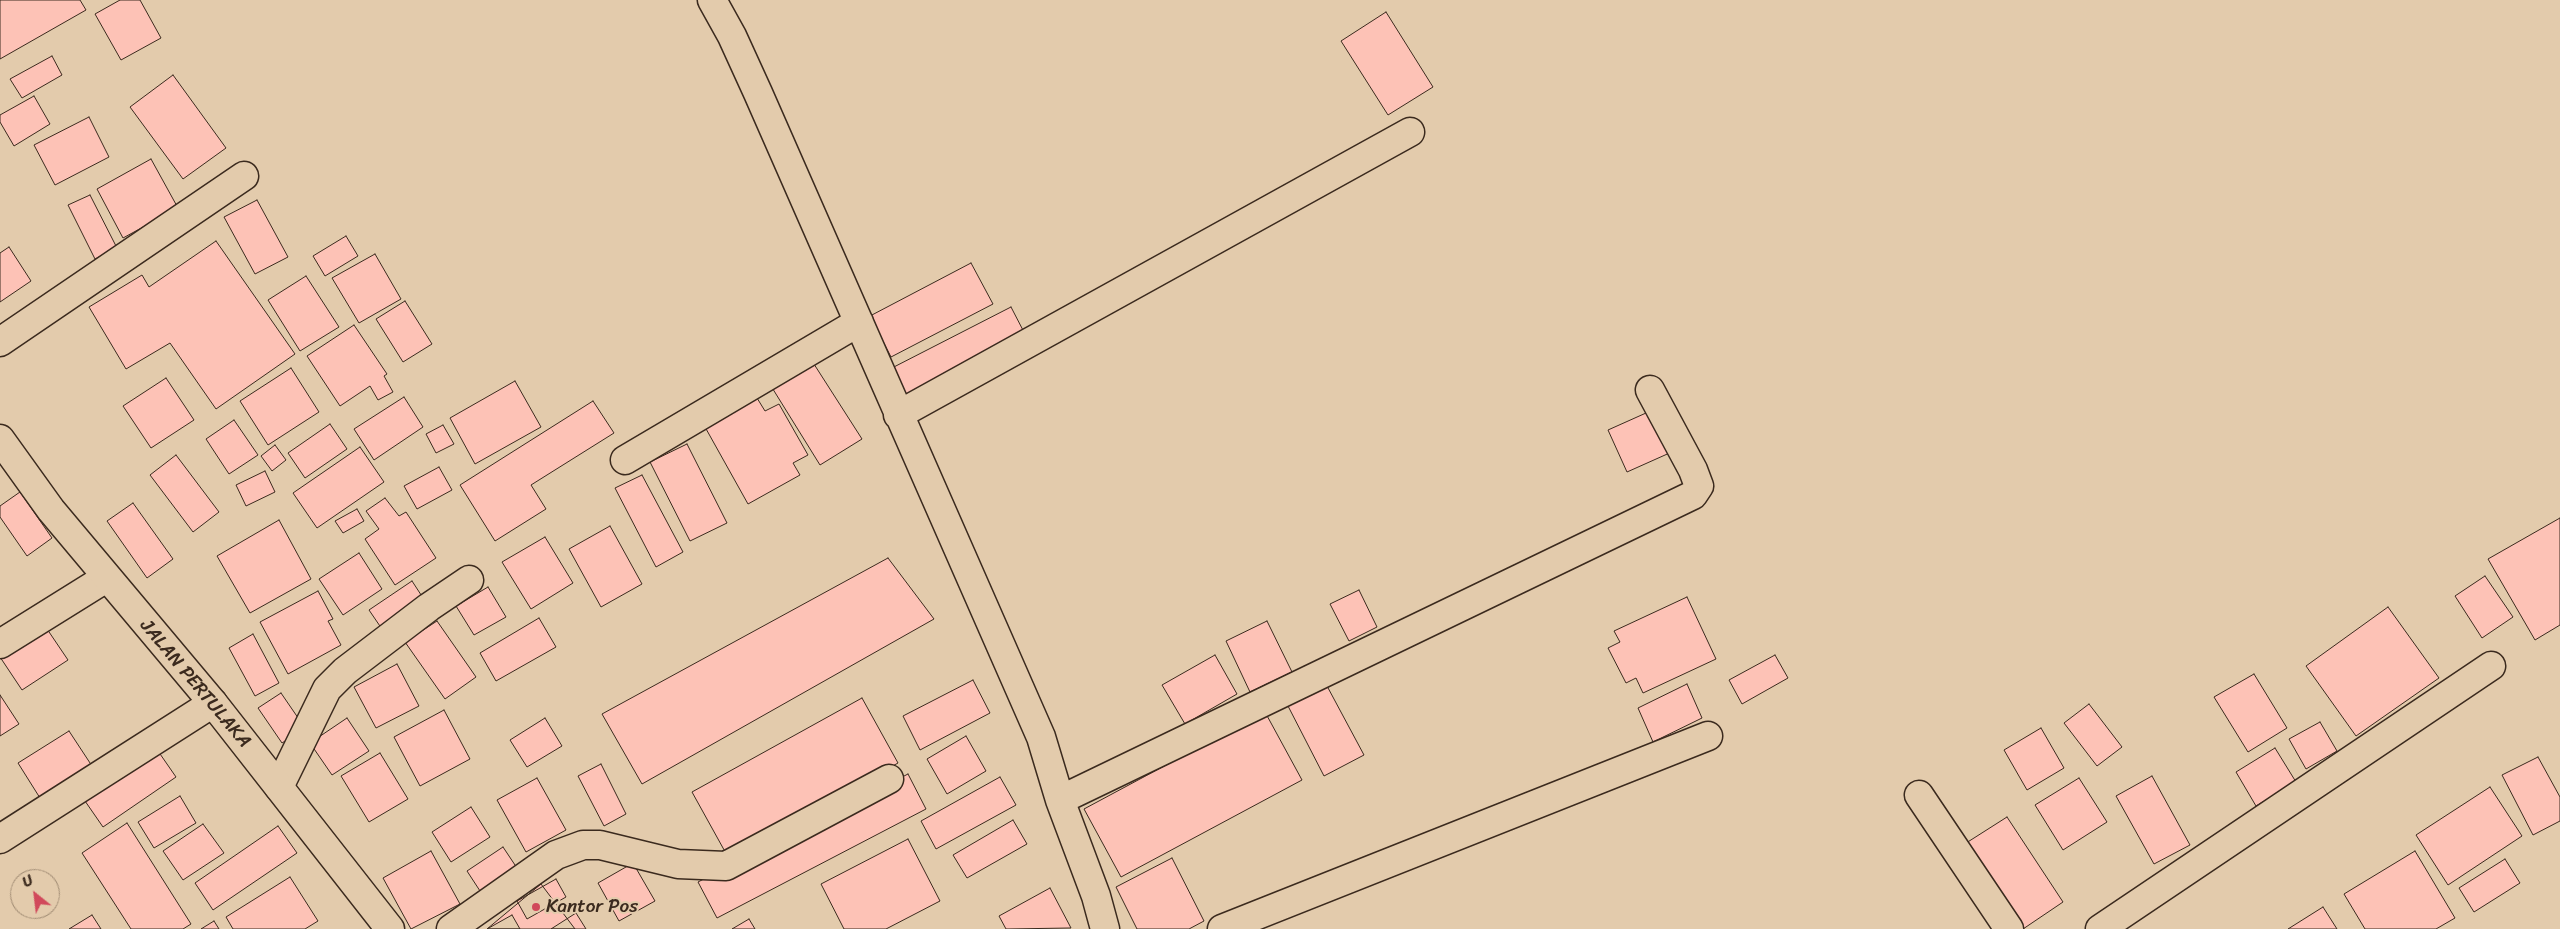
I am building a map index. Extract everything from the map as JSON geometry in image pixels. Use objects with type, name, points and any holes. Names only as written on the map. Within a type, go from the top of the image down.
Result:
[{"type":"street","points":[[712,0],[732,36],[851,328],[898,416],[1041,737],[1060,800],[1096,896],[1105,929]]},
{"type":"street","points":[[898,416],[1410,132]]},
{"type":"street","points":[[0,342],[244,176]]},
{"type":"street","points":[[625,460],[851,328]]},
{"type":"street","points":[[1060,800],[1693,495],[1698,486],[1693,470],[1650,390]]},
{"type":"street","name":"JALAN PERTULAKA","points":[[2,448],[106,578],[212,703],[390,929]]},
{"type":"street","points":[[0,644],[106,578]]},
{"type":"street","points":[[279,787],[327,690],[352,665],[429,606],[469,580]]},
{"type":"street","points":[[2100,929],[2491,666]]},
{"type":"street","points":[[0,839],[212,703]]},
{"type":"street","points":[[1222,929],[1708,736]]},
{"type":"street","points":[[451,929],[556,855],[582,845],[600,845],[678,864],[712,867],[726,866],[889,779]]},
{"type":"street","points":[[1919,795],[2009,929]]},
{"type":"building","points":[[0,0],[80,0],[86,10],[0,59]]},
{"type":"building","points":[[120,0],[140,0],[161,38],[121,60],[95,14]]},
{"type":"building","points":[[1386,12],[1433,87],[1388,115],[1341,41]]},
{"type":"building","points":[[52,56],[62,75],[22,98],[10,79]]},
{"type":"building","points":[[173,75],[226,148],[183,179],[130,107]]},
{"type":"building","points":[[34,96],[50,124],[14,146],[0,122],[0,115]]},
{"type":"building","points":[[89,117],[109,157],[55,185],[34,145]]},
{"type":"building","points":[[151,159],[178,208],[123,238],[97,189]]},
{"type":"building","points":[[90,195],[117,248],[95,259],[68,205]]},
{"type":"building","points":[[257,200],[288,257],[255,274],[224,217]]},
{"type":"building","points":[[346,236],[358,256],[325,276],[313,256]]},
{"type":"building","points":[[216,241],[295,354],[216,409],[170,343],[126,369],[89,307],[142,275],[149,287]]},
{"type":"building","points":[[9,247],[31,281],[0,302],[0,253]]},
{"type":"building","points":[[375,254],[401,299],[359,323],[332,278]]},
{"type":"building","points":[[971,263],[993,304],[891,357],[870,316]]},
{"type":"building","points":[[306,276],[339,327],[300,351],[268,300]]},
{"type":"building","points":[[405,301],[432,344],[403,362],[376,319]]},
{"type":"building","points":[[1011,307],[1026,336],[903,399],[888,370]]},
{"type":"building","points":[[354,325],[387,374],[384,376],[393,392],[378,400],[370,386],[340,406],[307,356]]},
{"type":"building","points":[[812,361],[862,439],[820,465],[771,386]]},
{"type":"building","points":[[291,368],[319,412],[268,445],[240,401]]},
{"type":"building","points":[[166,378],[194,420],[151,448],[123,406]]},
{"type":"building","points":[[515,381],[541,427],[475,464],[450,418]]},
{"type":"building","points":[[404,397],[423,427],[374,460],[354,429]]},
{"type":"building","points":[[757,398],[765,411],[779,404],[808,455],[793,463],[800,475],[748,504],[705,427]]},
{"type":"building","points":[[593,401],[614,433],[531,485],[546,509],[495,541],[460,485]]},
{"type":"building","points":[[1655,409],[1674,451],[1627,472],[1608,430]]},
{"type":"building","points":[[234,420],[258,455],[229,474],[206,439]]},
{"type":"building","points":[[330,424],[347,449],[305,478],[288,453]]},
{"type":"building","points":[[443,425],[454,444],[436,453],[426,434]]},
{"type":"building","points":[[687,444],[727,523],[690,541],[650,462]]},
{"type":"building","points":[[275,445],[286,460],[272,471],[261,456]]},
{"type":"building","points":[[360,447],[384,482],[317,528],[293,493]]},
{"type":"building","points":[[176,455],[219,512],[193,532],[150,475]]},
{"type":"building","points":[[439,467],[452,490],[417,509],[404,486]]},
{"type":"building","points":[[265,471],[275,492],[246,506],[236,485]]},
{"type":"building","points":[[642,475],[683,552],[656,567],[615,488]]},
{"type":"building","points":[[20,492],[52,538],[27,556],[0,517],[0,506]]},
{"type":"building","points":[[385,498],[399,516],[406,512],[436,558],[395,585],[365,539],[379,529],[366,511]]},
{"type":"building","points":[[133,503],[173,559],[147,578],[107,521]]},
{"type":"building","points":[[357,509],[364,521],[343,533],[335,521]]},
{"type":"building","points":[[2560,518],[2560,625],[2535,640],[2488,559]]},
{"type":"building","points":[[279,520],[311,579],[250,613],[217,556]]},
{"type":"building","points":[[610,526],[642,584],[601,607],[569,549]]},
{"type":"building","points":[[545,537],[573,583],[531,609],[502,562]]},
{"type":"building","points":[[359,553],[382,589],[343,615],[319,579]]},
{"type":"building","points":[[888,558],[934,619],[642,784],[602,714]]},
{"type":"building","points":[[2485,576],[2513,617],[2482,638],[2455,596]]},
{"type":"building","points":[[412,581],[427,604],[384,632],[369,610]]},
{"type":"building","points":[[488,587],[506,617],[474,635],[456,606]]},
{"type":"building","points":[[1359,590],[1377,627],[1349,641],[1330,604]]},
{"type":"building","points":[[318,591],[333,619],[328,621],[341,645],[288,674],[260,622]]},
{"type":"building","points":[[1687,597],[1716,659],[1643,693],[1636,678],[1626,683],[1608,648],[1620,642],[1614,631]]},
{"type":"building","points":[[2388,607],[2439,678],[2356,736],[2306,666]]},
{"type":"building","points":[[539,618],[556,647],[496,681],[480,653]]},
{"type":"building","points":[[437,621],[476,677],[445,699],[405,642]]},
{"type":"building","points":[[1267,621],[1292,672],[1250,692],[1226,641]]},
{"type":"building","points":[[45,626],[68,660],[22,690],[0,657]]},
{"type":"building","points":[[253,634],[279,683],[255,696],[229,648]]},
{"type":"building","points":[[1215,655],[1237,694],[1185,724],[1162,685]]},
{"type":"building","points":[[1775,655],[1788,678],[1742,704],[1729,680]]},
{"type":"building","points":[[397,664],[419,706],[376,728],[354,687]]},
{"type":"building","points":[[2254,674],[2287,728],[2248,752],[2214,697]]},
{"type":"building","points":[[973,680],[990,713],[920,750],[903,716]]},
{"type":"building","points":[[1687,684],[1702,718],[1653,742],[1638,708]]},
{"type":"building","points":[[1327,686],[1364,755],[1324,776],[1288,706]]},
{"type":"building","points":[[281,693],[305,728],[282,743],[258,708]]},
{"type":"building","points":[[0,695],[19,724],[0,736]]},
{"type":"building","points":[[862,698],[898,763],[728,857],[692,792]]},
{"type":"building","points":[[2089,704],[2122,747],[2097,766],[2064,723]]},
{"type":"building","points":[[444,710],[470,759],[420,786],[394,737]]},
{"type":"building","points":[[1265,712],[1302,780],[1121,877],[1084,809]]},
{"type":"building","points":[[347,718],[369,751],[332,775],[310,743]]},
{"type":"building","points":[[545,718],[562,746],[527,767],[510,740]]},
{"type":"building","points":[[2320,722],[2337,751],[2306,769],[2289,739]]},
{"type":"building","points":[[2041,728],[2064,768],[2027,790],[2004,750]]},
{"type":"building","points":[[69,731],[92,766],[40,798],[18,763]]},
{"type":"building","points":[[966,736],[986,771],[947,794],[927,759]]},
{"type":"building","points":[[2275,748],[2296,782],[2256,806],[2236,772]]},
{"type":"building","points":[[158,751],[176,777],[103,827],[85,801]]},
{"type":"building","points":[[380,753],[408,799],[369,822],[341,776]]},
{"type":"building","points":[[2538,757],[2560,797],[2560,821],[2533,835],[2502,775]]},
{"type":"building","points":[[601,764],[626,814],[604,826],[578,776]]},
{"type":"building","points":[[908,774],[926,809],[717,918],[698,882]]},
{"type":"building","points":[[2152,776],[2190,845],[2154,864],[2116,796]]},
{"type":"building","points":[[1000,777],[1016,805],[936,849],[921,821]]},
{"type":"building","points":[[537,778],[566,830],[526,852],[497,800]]},
{"type":"building","points":[[2079,778],[2107,822],[2063,850],[2035,805]]},
{"type":"building","points":[[2490,787],[2522,836],[2448,885],[2416,835]]},
{"type":"building","points":[[180,796],[196,823],[154,848],[138,822]]},
{"type":"building","points":[[471,807],[490,837],[451,862],[432,832]]},
{"type":"building","points":[[2007,817],[2063,902],[2023,929],[2018,929],[1963,845]]},
{"type":"building","points":[[1013,820],[1027,844],[967,878],[953,855]]},
{"type":"building","points":[[127,823],[191,924],[183,929],[131,929],[82,853]]},
{"type":"building","points":[[203,824],[224,853],[183,880],[163,851]]},
{"type":"building","points":[[278,826],[297,853],[213,910],[195,883]]},
{"type":"building","points":[[908,839],[940,901],[886,929],[844,929],[821,884]]},
{"type":"building","points":[[503,847],[519,871],[482,894],[467,871]]},
{"type":"building","points":[[431,851],[460,904],[411,929],[383,878]]},
{"type":"building","points":[[2415,851],[2455,918],[2436,929],[2365,929],[2344,894]]},
{"type":"building","points":[[1172,858],[1204,921],[1189,929],[1137,929],[1116,887]]},
{"type":"building","points":[[2505,859],[2520,883],[2474,912],[2459,888]]},
{"type":"building","points":[[633,863],[655,901],[619,921],[598,883]]},
{"type":"building","points":[[290,877],[318,921],[305,929],[233,929],[226,917]]},
{"type":"building","points":[[556,879],[566,897],[527,919],[517,901]]},
{"type":"building","name":"Kantor Pos","points":[[541,884],[575,929],[487,929]]},
{"type":"building","points":[[1050,888],[1071,928],[1006,929],[999,916]]},
{"type":"building","points":[[2323,907],[2337,929],[2288,929]]},
{"type":"building","points":[[576,913],[586,929],[551,929]]},
{"type":"building","points":[[92,915],[101,929],[69,929]]},
{"type":"building","points":[[512,915],[520,929],[487,929]]},
{"type":"building","points":[[749,919],[755,929],[732,929]]},
{"type":"building","points":[[214,921],[219,929],[201,929]]},
{"type":"place","name":"Kantor Pos","points":[[536,907]]}]
